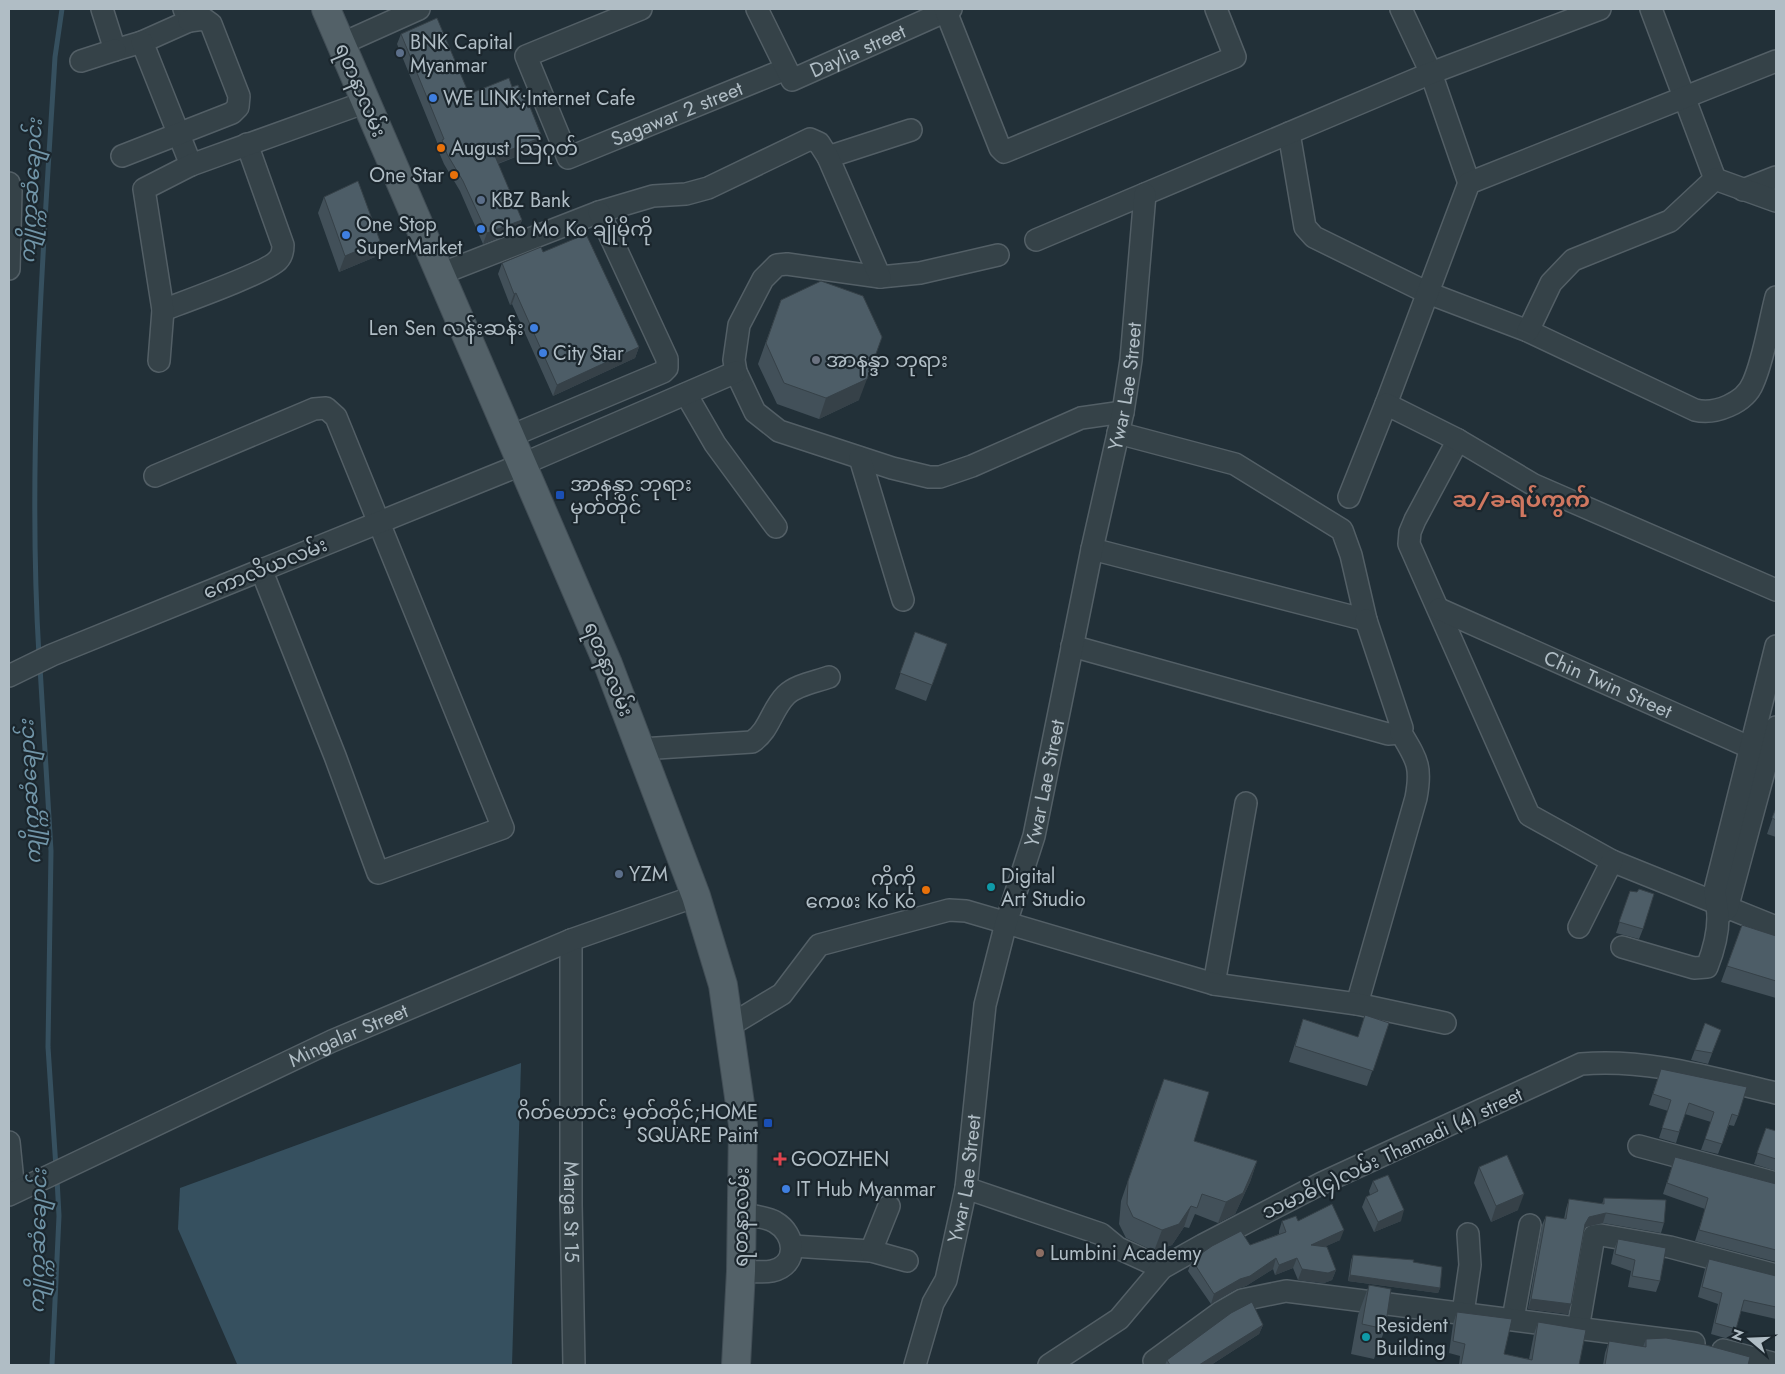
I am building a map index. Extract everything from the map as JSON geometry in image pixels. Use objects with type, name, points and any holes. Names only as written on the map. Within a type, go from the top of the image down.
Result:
[{"type":"main road","name":"ရတနာလမ်း","points":[[326,9],[608,664],[696,896],[723,985],[743,1126],[741,1271],[736,1365]]},
{"type":"street","points":[[102,9],[115,50]]},
{"type":"street","points":[[341,44],[419,9]]},
{"type":"street","name":"Sagawar 2 street","points":[[641,9],[526,56],[568,158],[789,74]]},
{"type":"street","points":[[757,9],[789,74]]},
{"type":"street","points":[[948,9],[1000,148],[1004,152],[1236,57],[1216,9]]},
{"type":"street","name":"Daylia street","points":[[789,74],[948,9]]},
{"type":"street","points":[[1349,496],[1386,404],[1469,183],[1430,73],[1401,9]]},
{"type":"street","points":[[1036,240],[1430,73],[1600,9]]},
{"type":"street","points":[[1651,9],[1715,179],[1776,202]]},
{"type":"street","points":[[82,61],[142,42],[187,15],[204,19],[211,24],[239,96],[238,107],[232,113],[122,156]]},
{"type":"street","points":[[142,42],[191,165]]},
{"type":"street","points":[[1469,183],[1776,61]]},
{"type":"street","points":[[159,361],[163,310],[144,190],[191,165],[366,102]]},
{"type":"street","points":[[828,157],[912,130]]},
{"type":"street","points":[[1289,133],[1305,227],[1309,233],[1428,293],[1528,331],[1695,410],[1709,412],[1732,404],[1753,384],[1776,297]]},
{"type":"street","points":[[440,274],[599,212],[653,196],[686,194],[708,188],[810,139],[819,143],[828,157],[880,277]]},
{"type":"street","points":[[163,310],[248,276],[280,258],[283,245],[247,144]]},
{"type":"street","points":[[1743,190],[1776,177]]},
{"type":"street","points":[[1528,331],[1551,283],[1573,260],[1670,221],[1715,179]]},
{"type":"street","points":[[9,182],[11,191],[9,269]]},
{"type":"street","name":"Ywar Lae Street","points":[[915,1365],[933,1304],[946,1280],[966,1188],[985,1005],[1006,923],[1034,836],[1092,549],[1123,412],[1131,360],[1145,194]]},
{"type":"street","points":[[511,436],[663,372],[667,368],[667,359],[599,212]]},
{"type":"street","points":[[998,255],[920,273],[880,277],[787,264],[777,265],[763,279],[740,325],[734,346],[736,372],[755,412],[778,431],[860,458],[928,477],[940,477],[972,466],[1081,418],[1123,412]]},
{"type":"street","name":"ကောလိယလမ်း","points":[[9,676],[52,655],[523,464],[736,372]]},
{"type":"street","points":[[686,394],[715,444],[776,527]]},
{"type":"street","points":[[1386,404],[1458,440],[1534,485],[1776,590]]},
{"type":"street","points":[[156,476],[314,409],[326,408],[336,416],[503,828],[378,873],[336,756],[261,569]]},
{"type":"street","points":[[1118,433],[1235,464],[1342,530],[1351,555],[1366,620],[1402,728],[1401,733],[1417,762],[1420,775],[1416,798],[1357,1004]]},
{"type":"street","points":[[1458,440],[1410,532],[1409,544],[1439,609],[1520,800],[1529,815],[1612,860],[1720,909],[1776,927]]},
{"type":"street","points":[[860,458],[903,600]]},
{"type":"street","points":[[1092,549],[1366,620]]},
{"type":"street","name":"Chin Twin Street","points":[[1439,609],[1766,754]]},
{"type":"street","points":[[1072,646],[1388,734],[1401,733]]},
{"type":"street","points":[[1766,754],[1776,646]]},
{"type":"street","points":[[640,749],[752,742],[768,727],[786,695],[799,687],[828,678]]},
{"type":"street","points":[[1622,947],[1694,968],[1707,967],[1720,909],[1766,754],[1776,727]]},
{"type":"street","points":[[1214,984],[1246,803]]},
{"type":"street","points":[[1580,927],[1612,860]]},
{"type":"street","name":"Mingalar Street","points":[[16,1191],[332,1041],[571,940],[696,896]]},
{"type":"street","points":[[729,1026],[782,994],[818,945],[950,910],[966,911],[1214,984],[1357,1004],[1445,1023]]},
{"type":"street","name":"Marga St 15","points":[[571,940],[571,1204],[574,1365]]},
{"type":"street","name":"သမာဓိ(၄)လမ်း Thamadi (4) street","points":[[1048,1365],[1119,1319],[1162,1268],[1322,1183],[1581,1064],[1612,1061],[1675,1069],[1776,1093]]},
{"type":"street","points":[[9,1142],[16,1191]]},
{"type":"street","points":[[1639,1146],[1776,1183]]},
{"type":"street","points":[[966,1188],[1101,1234],[1118,1248],[1162,1268]]},
{"type":"street","points":[[871,1251],[888,1206]]},
{"type":"street","points":[[741,1271],[773,1271],[788,1261],[793,1246],[788,1232],[774,1221],[742,1214]]},
{"type":"street","points":[[1513,1319],[1530,1225]]},
{"type":"street","points":[[1463,1313],[1470,1265],[1468,1234]]},
{"type":"street","points":[[1578,1329],[1594,1236],[1600,1235],[1670,1247],[1776,1275]]},
{"type":"street","points":[[793,1246],[871,1251],[907,1261]]},
{"type":"street","points":[[1154,1361],[1221,1312],[1242,1300],[1286,1291],[1704,1345],[1776,1364]]},
{"type":"water","points":[[521,1063],[512,1365],[237,1364],[178,1229],[180,1188]]},
{"type":"building","points":[[437,18],[469,94],[509,78],[512,87],[518,85],[528,108],[530,107],[542,137],[495,156],[522,220],[487,233],[463,181],[447,154],[442,140],[444,139],[401,34]]},
{"type":"building","points":[[358,181],[380,241],[345,256],[324,197]]},
{"type":"building","points":[[586,234],[639,347],[557,385],[516,293],[514,294],[502,263],[541,247],[543,252]]},
{"type":"building","name":"အာနန္ဒာ ဘုရား","points":[[821,281],[863,296],[882,337],[867,379],[826,398],[784,383],[766,343],[781,300]]},
{"type":"building","points":[[915,632],[947,644],[932,685],[900,673]]},
{"type":"building","points":[[1776,808],[1776,820],[1772,818]]},
{"type":"building","points":[[1639,889],[1654,894],[1643,929],[1619,922],[1630,891],[1637,892]]},
{"type":"building","points":[[1742,925],[1776,936],[1776,981],[1727,966]]},
{"type":"building","points":[[1365,1015],[1389,1023],[1373,1071],[1295,1046],[1303,1019],[1358,1037]]},
{"type":"building","points":[[1705,1023],[1721,1030],[1712,1053],[1695,1050]]},
{"type":"building","points":[[1661,1069],[1747,1087],[1738,1116],[1732,1114],[1722,1144],[1705,1139],[1714,1112],[1689,1103],[1679,1132],[1662,1128],[1671,1100],[1653,1094]]},
{"type":"building","points":[[1164,1079],[1209,1092],[1194,1141],[1257,1161],[1243,1193],[1226,1202],[1202,1194],[1197,1208],[1191,1206],[1179,1224],[1162,1230],[1133,1217],[1127,1204],[1128,1181]]},
{"type":"building","points":[[1766,1128],[1776,1131],[1776,1159],[1757,1153]]},
{"type":"building","points":[[1507,1155],[1524,1194],[1496,1206],[1479,1167]]},
{"type":"building","points":[[1675,1157],[1776,1184],[1776,1250],[1699,1230],[1708,1198],[1667,1183]]},
{"type":"building","points":[[1388,1175],[1404,1210],[1378,1222],[1366,1197],[1378,1191],[1373,1181]]},
{"type":"building","points":[[1604,1198],[1666,1200],[1664,1223],[1606,1213],[1589,1217],[1585,1224],[1571,1304],[1531,1299],[1546,1216],[1566,1219],[1569,1199],[1604,1204]]},
{"type":"building","points":[[1332,1204],[1344,1230],[1311,1245],[1327,1247],[1336,1270],[1328,1273],[1302,1269],[1297,1258],[1279,1265],[1276,1258],[1250,1276],[1240,1279],[1214,1294],[1192,1260],[1212,1246],[1241,1231],[1250,1245],[1286,1232],[1282,1221],[1296,1216],[1298,1221]]},
{"type":"building","points":[[1618,1239],[1666,1248],[1660,1281],[1632,1276],[1635,1260],[1615,1254]]},
{"type":"building","points":[[1353,1255],[1414,1260],[1413,1262],[1442,1267],[1440,1288],[1350,1275]]},
{"type":"building","points":[[1709,1259],[1776,1276],[1776,1307],[1744,1300],[1736,1329],[1715,1323],[1722,1293],[1702,1287]]},
{"type":"building","points":[[1369,1285],[1391,1289],[1385,1329],[1362,1324]]},
{"type":"building","points":[[1252,1302],[1263,1325],[1199,1365],[1170,1365],[1167,1360],[1231,1313]]},
{"type":"building","points":[[1457,1312],[1512,1319],[1504,1354],[1532,1360],[1538,1322],[1586,1330],[1579,1365],[1461,1365],[1465,1344],[1453,1341]]},
{"type":"building","points":[[1666,1338],[1706,1345],[1750,1357],[1748,1365],[1605,1365],[1609,1341],[1646,1347],[1646,1339]]},
{"type":"waterway","name":"ကျိုက္ကဆံချောင်း","points":[[39,656],[35,506],[38,356],[55,57],[62,9]]},
{"type":"waterway","name":"ကျိုက္ကဆံချောင်း","points":[[40,667],[51,851],[48,1047],[56,1168]]},
{"type":"waterway","name":"ကျိုက္ကဆံချောင်း","points":[[52,1365],[59,1216],[57,1179]]},
{"type":"place","name":"BNK Capital Myanmar","points":[[400,53]]},
{"type":"place","name":"WE LINK;Internet Cafe","points":[[433,98]]},
{"type":"place","name":"August သြဂုတ်","points":[[441,148]]},
{"type":"place","name":"One Star","points":[[454,175]]},
{"type":"place","name":"KBZ Bank","points":[[481,200]]},
{"type":"place","name":"Cho Mo Ko ချိုမိုကို","points":[[481,229]]},
{"type":"place","name":"One Stop SuperMarket","points":[[346,235]]},
{"type":"place","name":"Len Sen လန်းဆန်း","points":[[534,328]]},
{"type":"place","name":"City Star","points":[[543,353]]},
{"type":"place","name":"အာနန္ဒာ ဘုရား","points":[[816,360]]},
{"type":"place","name":"အာနန္ဒာ ဘုရား မှတ်တိုင်","points":[[560,495]]},
{"type":"place","name":"YZM","points":[[619,874]]},
{"type":"place","name":"Digital Art Studio","points":[[991,887]]},
{"type":"place","name":"ကိုကို ကေဖး Ko Ko","points":[[926,890]]},
{"type":"place","name":"ဂိတ်ဟောင်း မှတ်တိုင်;HOME SQUARE Paint","points":[[768,1123]]},
{"type":"place","name":"GOOZHEN","points":[[780,1159]]},
{"type":"place","name":"IT Hub Myanmar","points":[[786,1189]]},
{"type":"place","name":"Lumbini Academy","points":[[1040,1253]]},
{"type":"place","name":"Resident Building","points":[[1366,1337]]},
{"type":"district","name":"ဆ/ခ-ရပ်ကွက်","points":[[1521,499]]}]
